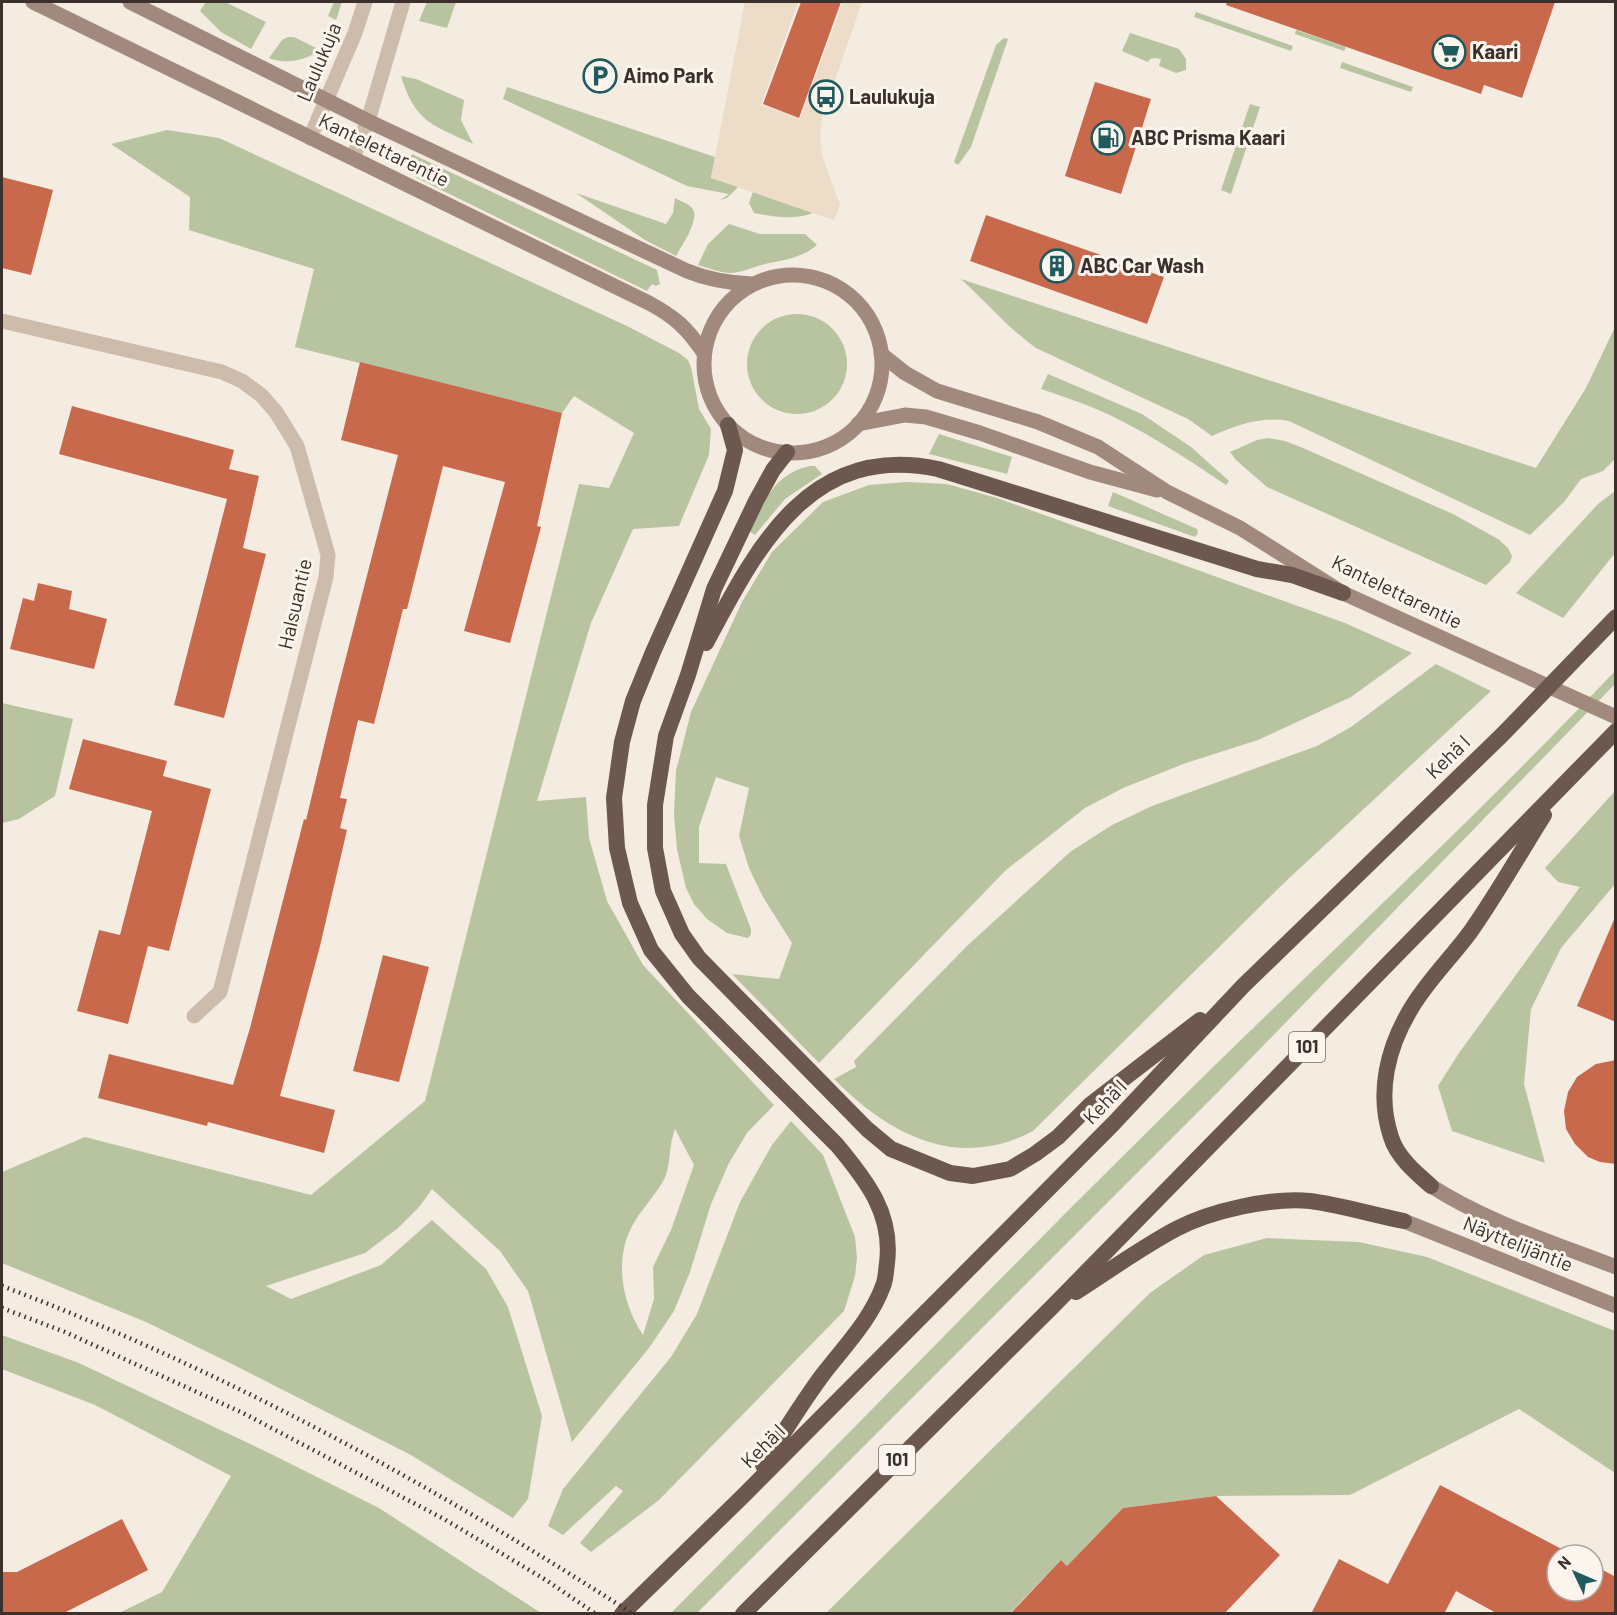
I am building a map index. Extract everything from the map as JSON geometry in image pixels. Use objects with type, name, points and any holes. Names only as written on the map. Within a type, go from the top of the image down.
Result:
[{"type":"highway","points":[[728,425],[735,450],[725,492],[633,700],[622,742],[614,798],[617,848],[630,903],[651,950],[688,996],[837,1145],[854,1166],[874,1195],[885,1222],[889,1246],[884,1285],[860,1327],[822,1375],[742,1496]]},
{"type":"highway","points":[[787,452],[773,470],[756,501],[714,589],[688,675],[666,736],[655,805],[655,848],[663,891],[682,934],[699,958],[844,1107],[891,1149],[950,1173],[973,1176],[1010,1169],[1035,1154],[1058,1137],[1091,1104],[1243,986]]},
{"type":"highway","points":[[688,675],[741,577],[780,521],[802,500],[827,483],[854,471],[883,465],[919,465],[952,472],[1257,568],[1292,575],[1343,593]]},
{"type":"highway","name":"Kehä I","points":[[622,1614],[1112,1125],[1243,986],[1502,735],[1616,617]]},
{"type":"highway","name":"101","points":[[743,1614],[1052,1307],[1616,731]]},
{"type":"highway","points":[[1431,1186],[1411,1168],[1391,1139],[1383,1096],[1388,1059],[1411,1007],[1471,930],[1562,786]]},
{"type":"highway","points":[[1052,1307],[1178,1228],[1224,1212],[1274,1202],[1309,1201],[1404,1221]]},
{"type":"main road","name":"Kantelettarentie","points":[[33,2],[666,312],[691,333],[704,353]]},
{"type":"main road","name":"Kantelettarentie","points":[[130,2],[368,121],[687,271],[706,279],[725,283],[752,284]]},
{"type":"main road","points":[[786,275],[804,275],[824,280],[843,290],[859,304],[871,321],[878,337],[881,354],[878,392],[858,424],[843,437],[825,447],[806,452],[771,450],[741,436],[716,410],[708,392],[704,373],[704,353],[710,332],[720,312],[734,297],[752,284],[786,275]]},
{"type":"main road","name":"Kantelettarentie","points":[[881,354],[905,373],[937,390],[1038,422],[1098,447],[1167,492],[1240,528],[1343,593],[1616,717]]},
{"type":"main road","name":"Kantelettarentie","points":[[858,424],[905,415],[926,417],[980,433],[1090,472],[1167,492]]},
{"type":"main road","name":"Näyttelijäntie","points":[[1431,1186],[1454,1202],[1616,1268]]},
{"type":"main road","name":"Näyttelijäntie","points":[[1404,1221],[1616,1306]]},
{"type":"street","name":"Laulukuja","points":[[310,138],[355,33],[365,2]]},
{"type":"street","points":[[353,157],[368,121],[404,2]]},
{"type":"street","name":"Halsuantie","points":[[2,321],[222,372],[242,381],[261,395],[276,412],[297,446],[328,555],[326,577],[220,992],[194,1016]]},
{"type":"green space","points":[[206,2],[225,2],[266,22],[251,49],[221,32],[200,11]]},
{"type":"green space","points":[[334,2],[342,2],[336,20],[328,16]]},
{"type":"green space","points":[[427,2],[456,2],[447,28],[419,21]]},
{"type":"green space","points":[[1196,12],[1293,46],[1291,51],[1194,17]]},
{"type":"green space","points":[[1296,30],[1346,47],[1344,51],[1295,34]]},
{"type":"green space","points":[[1130,33],[1179,49],[1186,59],[1186,70],[1176,73],[1159,66],[1161,59],[1150,59],[1148,62],[1122,51]]},
{"type":"green space","points":[[294,37],[320,50],[296,60],[282,61],[269,58],[282,40]]},
{"type":"green space","points":[[1004,38],[1008,39],[971,147],[958,165],[954,162],[996,45]]},
{"type":"green space","points":[[1342,62],[1413,87],[1411,92],[1340,68]]},
{"type":"green space","points":[[401,76],[416,79],[464,100],[461,120],[473,144],[446,132],[419,113],[406,91]]},
{"type":"green space","points":[[507,87],[715,157],[711,178],[739,186],[727,198],[720,200],[729,194],[687,186],[503,99]]},
{"type":"green space","points":[[1250,104],[1260,107],[1231,194],[1221,190]]},
{"type":"green space","points":[[167,130],[219,138],[627,326],[688,360],[699,409],[711,429],[709,455],[679,526],[633,529],[591,623],[537,801],[586,797],[589,838],[607,901],[643,965],[774,1105],[747,1133],[729,1163],[711,1204],[690,1272],[674,1311],[649,1348],[572,1442],[528,1291],[500,1251],[432,1189],[420,1206],[398,1228],[365,1253],[266,1286],[291,1299],[381,1265],[432,1220],[486,1269],[508,1307],[542,1416],[528,1499],[513,1518],[411,1455],[234,1365],[146,1322],[2,1263],[2,1172],[85,1137],[311,1195],[425,1101],[579,484],[609,488],[634,433],[574,396],[562,413],[295,347],[314,269],[189,230],[190,197],[111,144]],"holes":[[[675,1129],[694,1165],[671,1230],[653,1267],[654,1299],[643,1335],[635,1322],[625,1294],[622,1264],[628,1235],[666,1175]]]},
{"type":"green space","points":[[412,154],[657,270],[660,284],[656,286],[652,284],[647,291],[415,177],[410,166]]},
{"type":"green space","points":[[753,192],[813,213],[776,217],[754,213],[749,203]]},
{"type":"green space","points":[[576,193],[666,224],[673,213],[675,198],[692,208],[694,218],[690,232],[676,256],[645,240]]},
{"type":"green space","points":[[729,224],[760,234],[805,234],[817,245],[799,256],[738,272],[729,273],[698,265],[708,244]]},
{"type":"green space","points":[[961,279],[1536,468],[1586,388],[1615,327],[1615,459],[1603,471],[1581,479],[1564,502],[1530,535],[1289,421],[1250,422],[1212,436],[1188,419],[1036,348]]},
{"type":"green space","points":[[797,314],[825,322],[839,336],[847,364],[839,392],[825,406],[797,414],[769,406],[755,392],[747,364],[755,336],[769,322]]},
{"type":"green space","points":[[1048,374],[1142,414],[1191,447],[1229,481],[1226,485],[1162,443],[1128,424],[1081,403],[1041,389]]},
{"type":"green space","points":[[939,434],[1012,457],[1007,474],[929,454]]},
{"type":"green space","points":[[1268,438],[1303,448],[1453,514],[1498,539],[1508,548],[1512,556],[1510,562],[1486,585],[1267,487],[1230,452],[1257,440]]},
{"type":"green space","points":[[815,466],[822,474],[785,499],[755,535],[749,531],[765,499],[779,482],[787,475]]},
{"type":"green space","points":[[907,482],[947,484],[997,498],[1345,623],[1412,653],[1351,697],[1258,740],[1186,763],[1123,788],[1085,808],[1006,870],[819,1063],[732,974],[779,979],[792,943],[763,897],[749,868],[739,836],[749,788],[716,777],[699,827],[699,863],[726,864],[751,929],[748,938],[727,933],[707,919],[694,904],[686,888],[677,849],[674,815],[676,771],[691,712],[742,602],[772,552],[823,502],[869,485]]},
{"type":"green space","points":[[1615,491],[1615,553],[1563,618],[1516,593],[1598,504]]},
{"type":"green space","points":[[1113,492],[1197,529],[1198,533],[1195,537],[1108,506]]},
{"type":"green space","points":[[1436,664],[1491,691],[1285,882],[1033,1131],[1005,1143],[978,1148],[952,1147],[926,1141],[901,1131],[878,1116],[834,1079],[856,1067],[854,1061],[968,945],[1070,852],[1112,825],[1152,806],[1317,746],[1351,727]]},
{"type":"green space","points":[[1615,671],[1615,684],[1222,1088],[697,1613],[670,1614],[1073,1205],[1465,823]]},
{"type":"green space","points":[[2,703],[73,719],[55,796],[19,819],[2,823]]},
{"type":"green space","points":[[1615,791],[1615,884],[1561,948],[1531,1009],[1524,1084],[1545,1163],[1452,1131],[1438,1086],[1459,1053],[1580,887],[1558,882],[1545,868]]},
{"type":"green space","points":[[791,1121],[823,1155],[855,1237],[857,1258],[855,1276],[844,1311],[659,1500],[591,1552],[580,1543],[623,1491],[616,1486],[563,1535],[548,1526],[563,1489],[671,1357],[697,1314],[740,1202],[772,1145]]},
{"type":"green space","points":[[1267,1238],[1359,1242],[1427,1257],[1615,1331],[1615,1473],[1519,1409],[1350,1495],[1216,1496],[1123,1508],[1067,1566],[1061,1560],[1010,1613],[826,1613],[1150,1293],[1204,1255]]},
{"type":"green space","points":[[2,1335],[79,1363],[379,1508],[541,1613],[119,1613],[162,1592],[231,1476],[95,1405],[2,1369]]},
{"type":"shaded area","points":[[745,2],[798,2],[761,105],[800,119],[843,2],[862,2],[822,118],[820,136],[822,155],[840,205],[834,220],[711,178]]},
{"type":"building","points":[[801,2],[841,2],[799,118],[763,104]]},
{"type":"building","name":"Kaari","points":[[1227,2],[1555,2],[1522,98],[1484,85],[1481,94],[1226,5]]},
{"type":"building","points":[[1095,82],[1151,99],[1121,194],[1065,176]]},
{"type":"building","points":[[2,177],[53,190],[31,275],[2,268]]},
{"type":"building","name":"ABC Car Wash","points":[[986,215],[1164,277],[1147,324],[970,261]]},
{"type":"building","points":[[360,362],[562,413],[537,526],[541,527],[510,643],[464,631],[505,482],[443,466],[407,609],[403,609],[374,724],[358,720],[340,798],[347,799],[340,828],[347,830],[320,946],[280,1096],[335,1110],[324,1153],[208,1122],[207,1126],[98,1098],[109,1054],[233,1085],[304,819],[306,820],[398,455],[341,440]]},
{"type":"building","points":[[72,406],[234,450],[229,469],[259,476],[243,548],[266,554],[224,718],[174,705],[227,499],[59,454]]},
{"type":"building","points":[[38,583],[72,591],[69,609],[107,619],[94,669],[10,649],[23,598],[34,601]]},
{"type":"building","points":[[83,739],[167,761],[163,776],[211,789],[169,951],[148,946],[128,1024],[77,1011],[99,930],[120,935],[152,811],[69,789]]},
{"type":"building","points":[[1616,915],[1616,1022],[1577,1006]]},
{"type":"building","points":[[383,955],[429,967],[399,1082],[353,1071]]},
{"type":"building","points":[[1616,1060],[1616,1164],[1600,1162],[1588,1157],[1575,1144],[1566,1129],[1564,1111],[1568,1092],[1577,1077],[1596,1064]]},
{"type":"building","points":[[1440,1485],[1550,1543],[1545,1543],[1545,1603],[1605,1603],[1605,1571],[1616,1577],[1616,1614],[1498,1614],[1456,1591],[1444,1614],[1311,1614],[1339,1559],[1388,1584]]},
{"type":"building","points":[[1216,1496],[1280,1555],[1224,1614],[1010,1614],[1061,1560],[1067,1566],[1123,1508]]},
{"type":"building","points":[[122,1519],[148,1570],[62,1614],[2,1614],[2,1572],[17,1572]]},
{"type":"railway","points":[[2,1286],[166,1355],[326,1433],[481,1520],[633,1614]]},
{"type":"railway","points":[[2,1308],[65,1332],[243,1413],[444,1519],[546,1580],[596,1614]]},
{"type":"place","name":"Kaari","points":[[1449,52]]},
{"type":"place","name":"Aimo Park","points":[[600,76]]},
{"type":"place","name":"Laulukuja","points":[[826,97]]},
{"type":"place","name":"ABC Prisma Kaari","points":[[1108,138]]},
{"type":"place","name":"ABC Car Wash","points":[[1057,266]]}]
